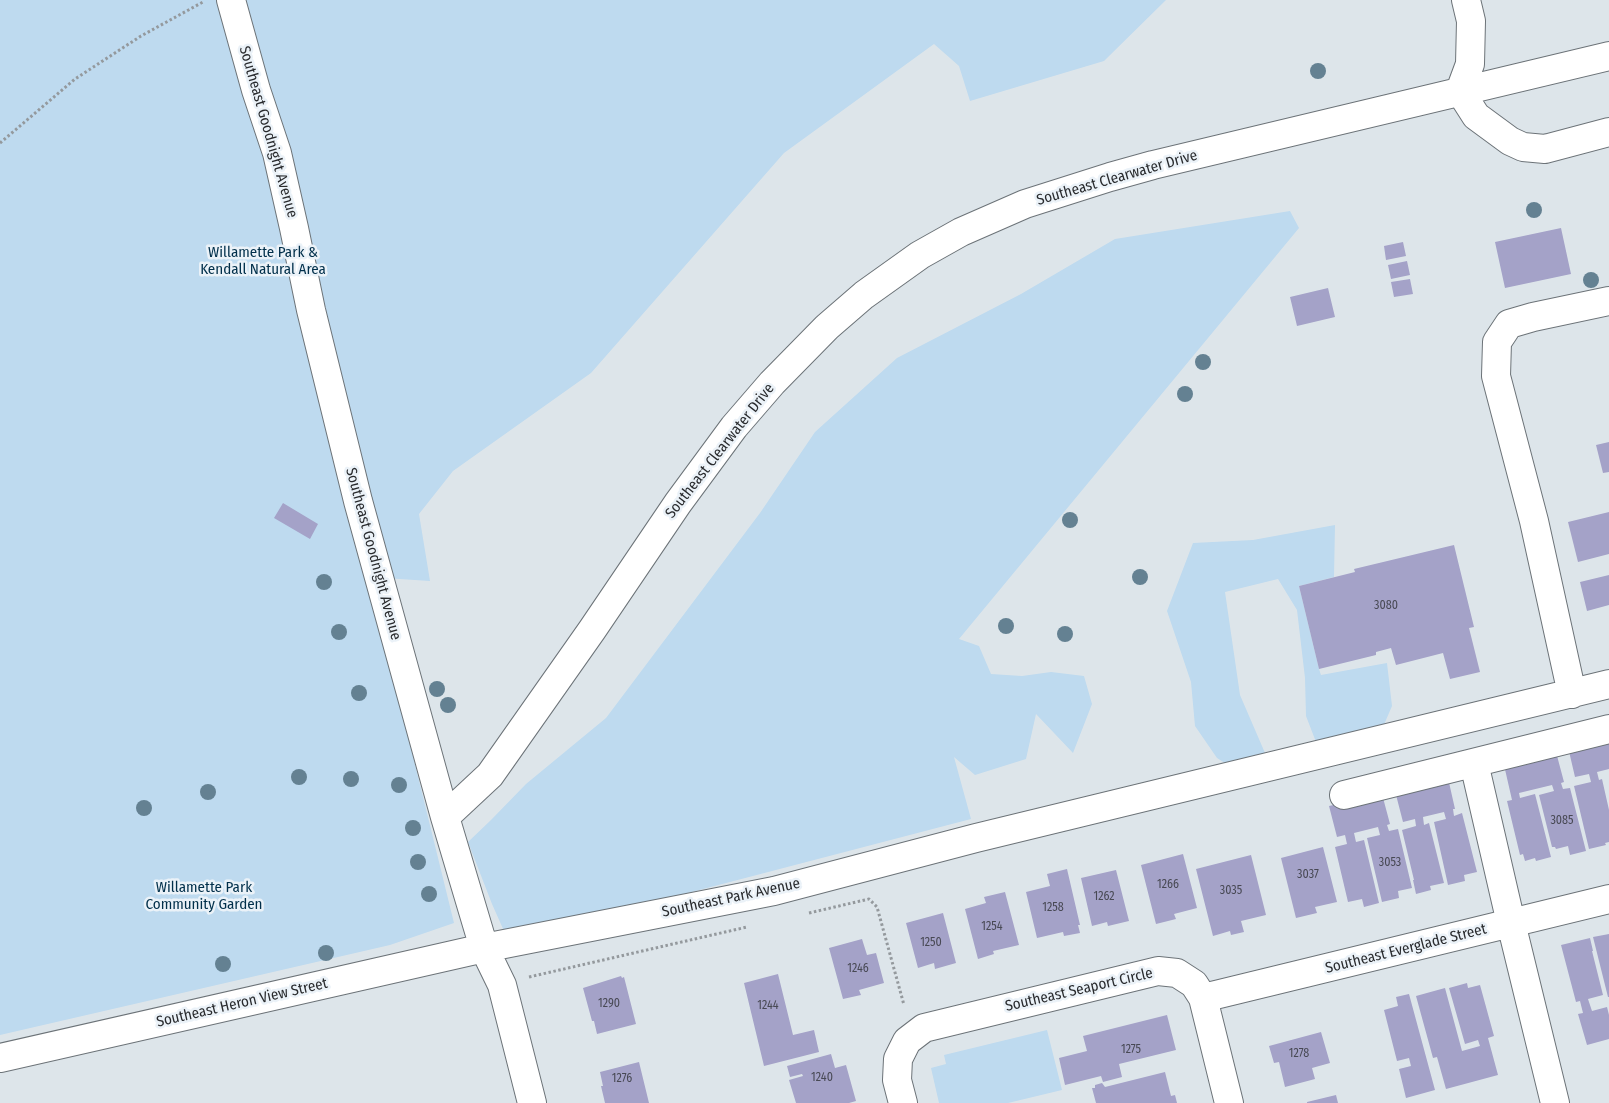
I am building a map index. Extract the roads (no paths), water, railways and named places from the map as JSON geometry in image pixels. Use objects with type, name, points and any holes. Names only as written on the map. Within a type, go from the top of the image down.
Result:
[{"type":"street","name":"Southeast Goodnight Avenue","points":[[231,0],[256,90],[277,153],[311,310],[358,501],[445,817],[484,948],[502,985],[532,1103]]},
{"type":"street","points":[[1466,0],[1471,21],[1470,64],[1460,91],[1476,116],[1510,141],[1523,147],[1545,149],[1609,132]]},
{"type":"street","name":"Southeast Clearwater Drive","points":[[445,817],[490,775],[678,503],[734,428],[772,383],[827,327],[864,295],[920,255],[952,237],[1025,204],[1110,176],[1609,56]]},
{"type":"street","points":[[1572,694],[1534,521],[1496,376],[1497,342],[1509,324],[1609,301]]},
{"type":"street","name":"Southeast Park Avenue","points":[[484,948],[774,891],[976,838],[1609,684]]},
{"type":"street","points":[[1344,795],[1609,729]]},
{"type":"street","points":[[1474,762],[1555,1103]]},
{"type":"street","name":"Southeast Everglade Street","points":[[1203,998],[1609,899]]},
{"type":"street","name":"Southeast Heron View Street","points":[[0,1058],[484,948]]},
{"type":"street","name":"Southeast Seaport Circle","points":[[903,1103],[897,1080],[898,1059],[907,1040],[924,1028],[1158,971],[1177,973],[1194,984],[1203,998],[1229,1103]]},
{"type":"park label","name":"Willamette Park & Kendall Natural Area","points":[[263,262]]},
{"type":"park label","name":"Willamette Park Community Garden","points":[[204,896]]}]
